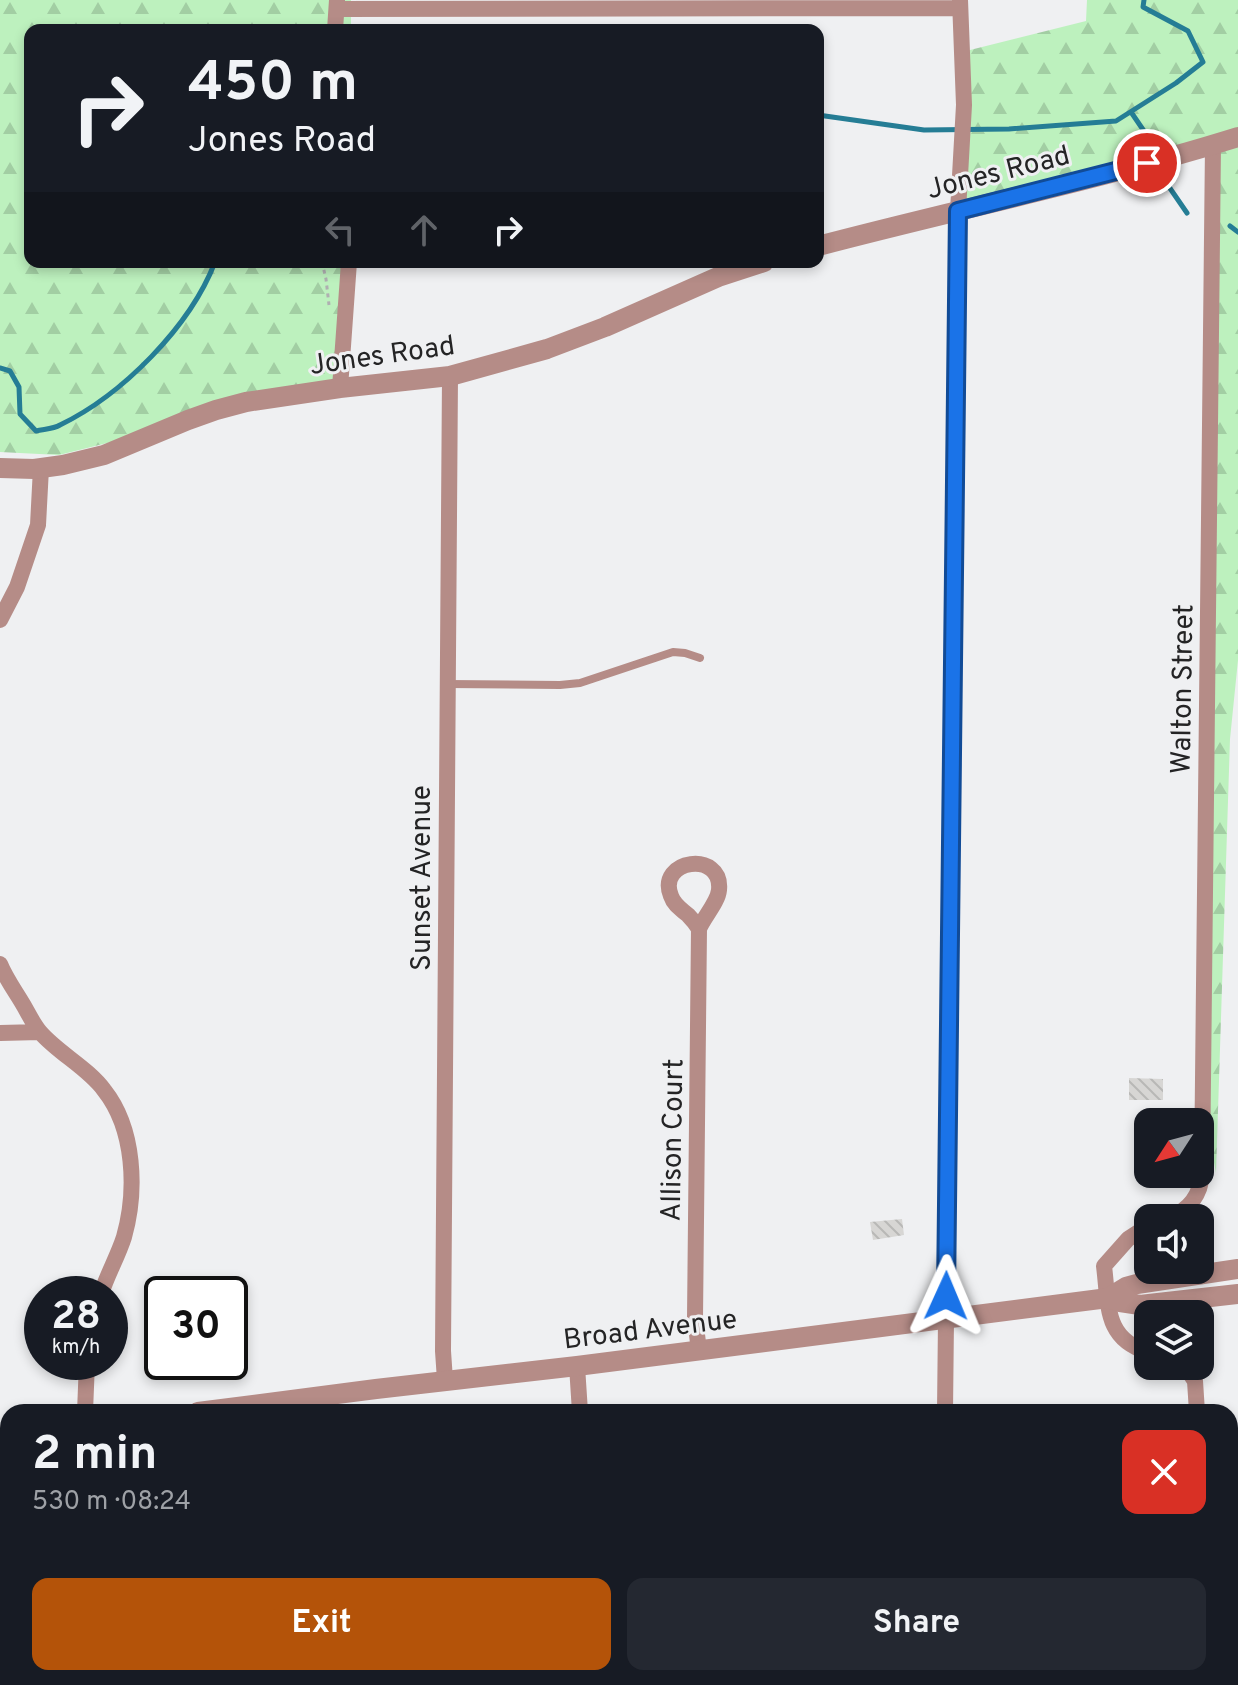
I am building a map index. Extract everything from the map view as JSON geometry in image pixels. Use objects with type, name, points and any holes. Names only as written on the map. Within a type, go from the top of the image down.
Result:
[{"type":"street","points":[[338,5],[960,4],[964,119],[958,211],[945,1404]]},
{"type":"street","name":"Jones Road","points":[[824,244],[1168,158],[1238,137]]},
{"type":"street","name":"Walton Street","points":[[1192,1204],[1202,1181],[1213,145]]},
{"type":"street","points":[[340,388],[349,268]]},
{"type":"street","name":"Jones Road","points":[[0,468],[41,468],[104,455],[216,410],[246,402],[450,376],[547,349],[746,268]]},
{"type":"street","name":"Sunset Avenue","points":[[445,1380],[450,376]]},
{"type":"street","points":[[0,620],[17,587],[38,525],[41,468]]},
{"type":"street","name":"Allison Court","points":[[699,929],[695,1318],[699,1351]]},
{"type":"street","points":[[0,964],[40,1032],[104,1089],[120,1121],[131,1158],[132,1188],[130,1214],[108,1276]]},
{"type":"street","points":[[0,1033],[40,1032]]},
{"type":"street","points":[[1134,1235],[1104,1266],[1113,1323],[1119,1337],[1134,1347]]},
{"type":"street","name":"Broad Avenue","points":[[260,1404],[1108,1298],[1137,1284],[1238,1269]]},
{"type":"street","name":"Broad Avenue","points":[[1108,1298],[1140,1305],[1238,1294]]},
{"type":"street","points":[[577,1366],[579,1404]]},
{"type":"street","points":[[85,1404],[86,1380]]},
{"type":"street","points":[[1194,1380],[1196,1404]]},
{"type":"lane","points":[[447,684],[580,683],[673,652],[700,658]]},
{"type":"green space","points":[[0,0],[351,0],[351,24],[24,24],[24,268],[352,268],[352,327],[344,384],[59,455],[0,452]]},
{"type":"green space","points":[[1087,0],[1238,0],[1238,660],[1230,739],[1216,1173],[1214,1108],[1204,1108],[1203,1103],[1216,138],[960,214],[966,51],[1086,21]]},
{"type":"building","points":[[1129,1078],[1163,1079],[1163,1100],[1129,1100]]},
{"type":"building","points":[[902,1219],[904,1235],[873,1240],[870,1222]]},
{"type":"waterway","points":[[824,116],[924,130],[1009,129],[1116,121],[1203,62],[1188,31],[1143,7],[1144,0]]},
{"type":"waterway","points":[[1131,112],[1146,134],[1155,156]]},
{"type":"waterway","points":[[1159,166],[1165,181],[1187,213]]},
{"type":"waterway","points":[[1230,226],[1238,232]]},
{"type":"waterway","points":[[0,368],[10,371],[19,387],[20,414],[36,431],[60,425],[107,396],[151,357],[189,311],[212,268]]},
{"type":"route","points":[[946,1296],[958,211],[1147,163]]}]
